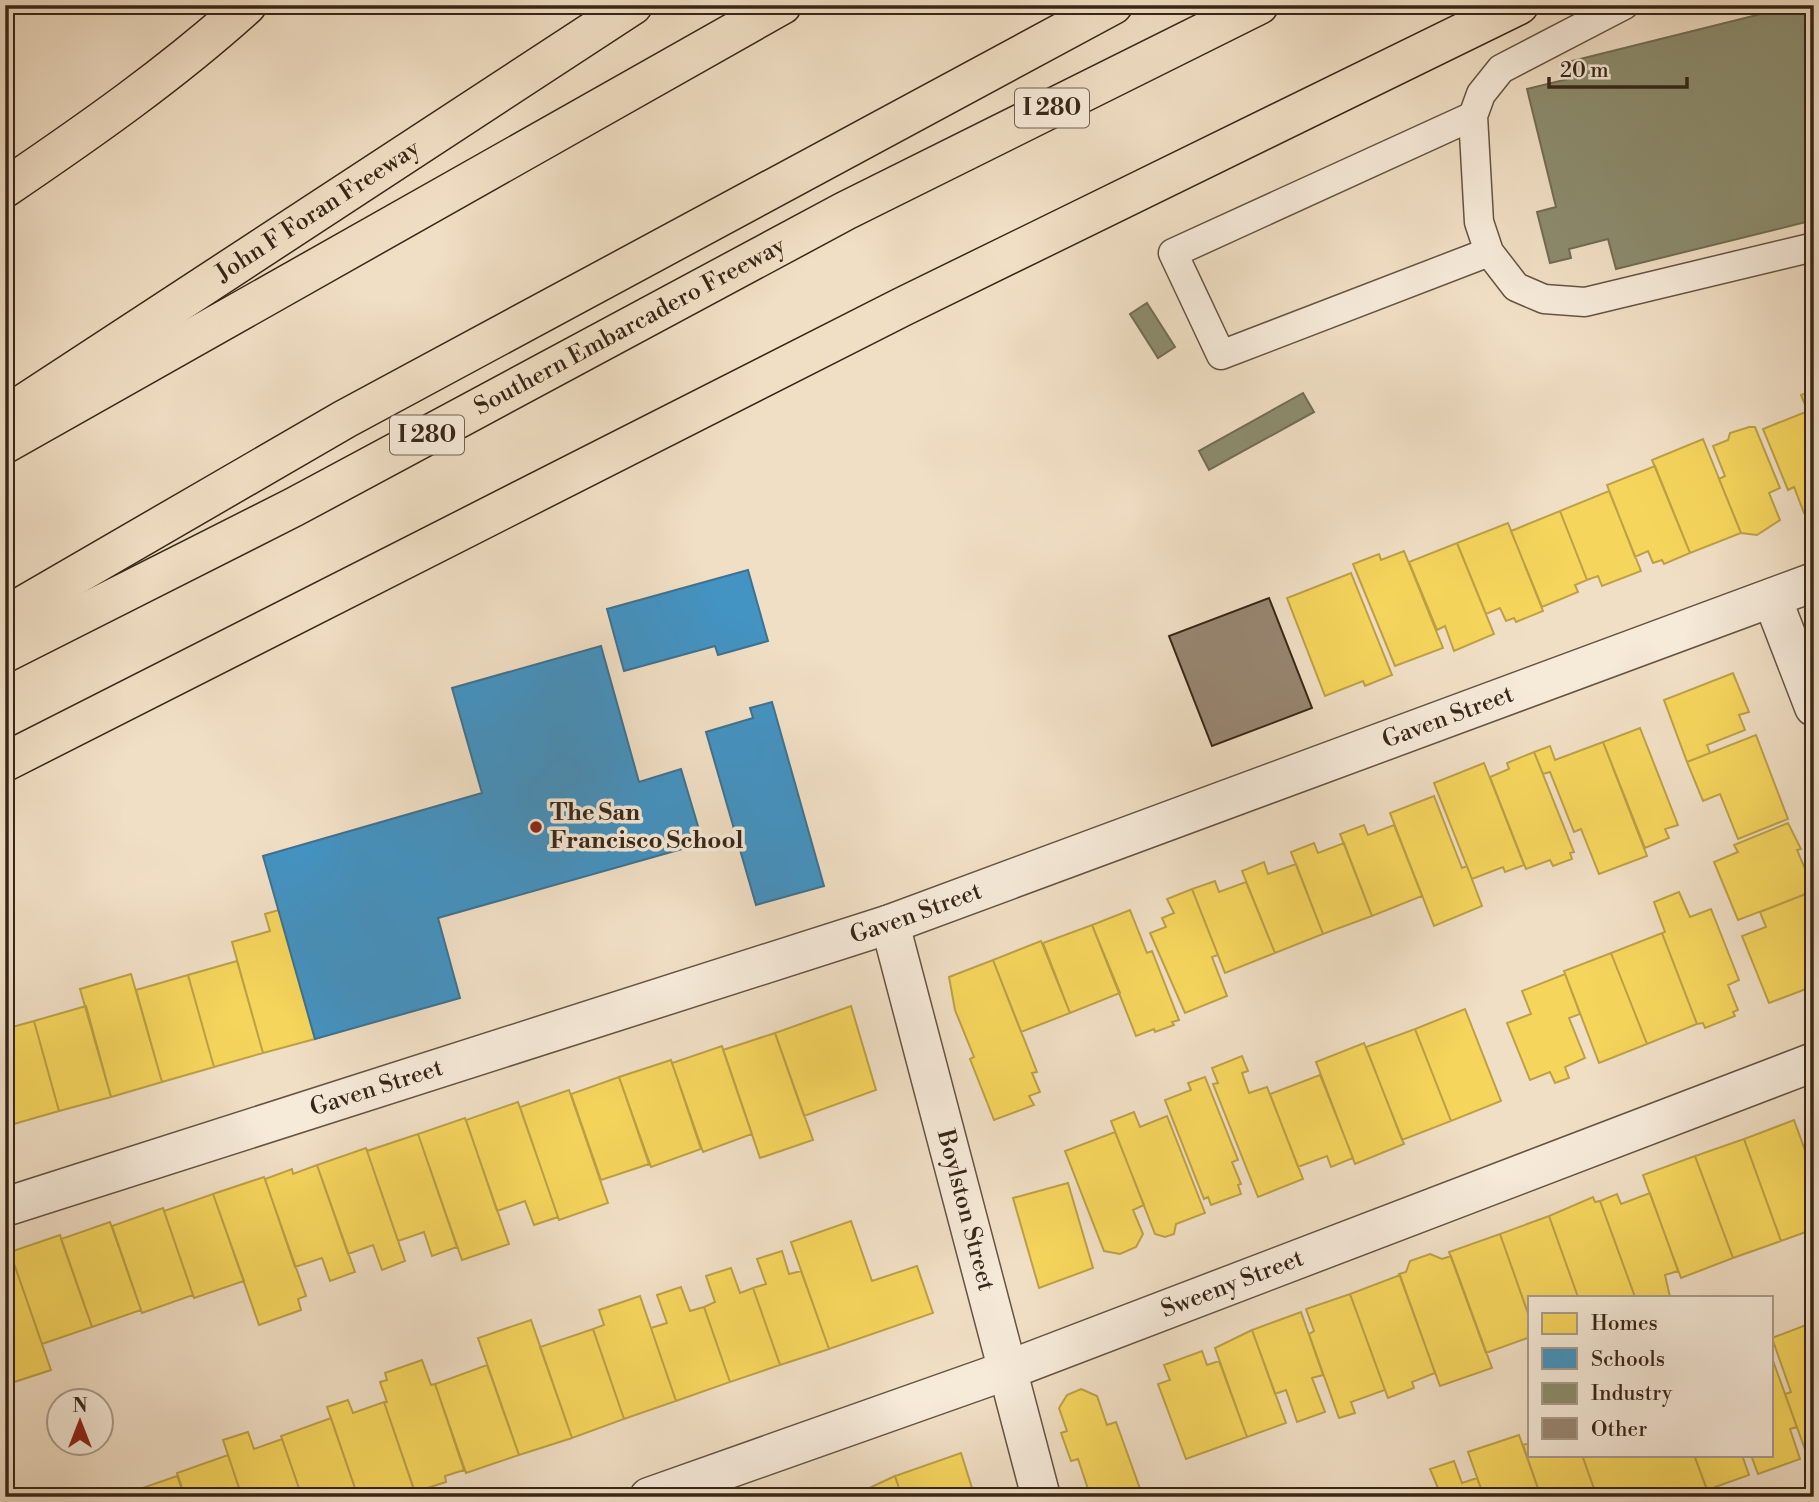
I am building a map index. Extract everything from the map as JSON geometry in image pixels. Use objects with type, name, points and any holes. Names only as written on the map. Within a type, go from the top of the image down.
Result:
[{"type":"main road","points":[[5,188],[111,115],[202,46],[247,5]]},
{"type":"main road","points":[[156,316],[589,5]]},
{"type":"main road","name":"John F Foran Freeway","points":[[5,416],[633,5]]},
{"type":"main road","points":[[5,444],[782,5]]},
{"type":"main road","points":[[5,616],[345,419],[1113,5]]},
{"type":"main road","name":"Southern Embarcadero Freeway","points":[[5,653],[294,507],[845,211],[1259,5]]},
{"type":"main road","points":[[5,762],[902,307],[1519,5]]},
{"type":"street","name":"Gaven Street","points":[[5,1208],[890,924],[1814,582]]},
{"type":"street","points":[[1772,598],[1814,707]]},
{"type":"street","name":"Boylston Street","points":[[890,924],[1041,1497]]},
{"type":"street","name":"Sweeny Street","points":[[649,1497],[1008,1370],[1814,1062]]},
{"type":"lane","points":[[1625,5],[1501,69],[1481,94],[1473,116],[1479,222],[1489,252],[1516,287],[1544,299],[1585,302],[1814,247]]},
{"type":"lane","points":[[1473,116],[1173,253],[1221,355],[1489,252]]},
{"type":"building: Homes","points":[[1814,390],[1814,426],[1801,395]]},
{"type":"building: Homes","points":[[1808,411],[1814,426],[1814,509],[1804,513],[1794,487],[1788,490],[1763,429]]},
{"type":"building: Homes","points":[[1755,427],[1780,488],[1769,493],[1780,520],[1757,535],[1741,533],[1719,479],[1725,476],[1713,446],[1728,440],[1730,433]]},
{"type":"building: Homes","points":[[1703,439],[1741,533],[1690,553],[1652,460]]},
{"type":"building: Homes","points":[[1655,466],[1690,553],[1664,564],[1662,560],[1653,563],[1648,551],[1635,557],[1607,485]]},
{"type":"building: Homes","points":[[1609,491],[1641,571],[1602,586],[1598,576],[1587,580],[1560,511]]},
{"type":"building: Homes","points":[[1560,511],[1587,580],[1575,585],[1578,592],[1542,607],[1511,531]]},
{"type":"building: Homes","points":[[1508,523],[1543,611],[1516,622],[1514,618],[1506,621],[1500,608],[1486,614],[1457,543]]},
{"type":"building: Homes","points":[[1457,543],[1494,634],[1454,651],[1445,626],[1437,630],[1409,562]]},
{"type":"building: Homes","points":[[1404,551],[1443,648],[1395,666],[1353,564],[1379,554],[1381,560]]},
{"type":"building: Homes","points":[[1351,573],[1392,675],[1365,686],[1363,681],[1325,696],[1287,598]]},
{"type":"building: Homes","points":[[1733,673],[1749,712],[1739,715],[1745,730],[1707,745],[1710,753],[1687,762],[1664,700]]},
{"type":"building: Homes","points":[[1640,728],[1678,825],[1665,829],[1669,838],[1645,848],[1603,742]]},
{"type":"building: Homes","points":[[1756,735],[1788,819],[1738,839],[1720,794],[1703,801],[1687,762]]},
{"type":"building: Homes","points":[[1603,742],[1647,856],[1599,874],[1581,829],[1574,832],[1550,772],[1543,774],[1534,752],[1550,746],[1555,760]]},
{"type":"building: Homes","points":[[1534,752],[1574,852],[1570,853],[1572,859],[1553,866],[1550,860],[1526,869],[1490,777],[1509,769],[1507,763]]},
{"type":"building: Homes","points":[[1484,763],[1524,865],[1505,872],[1503,867],[1472,879],[1434,783]]},
{"type":"building: Homes","points":[[1434,796],[1462,868],[1467,866],[1482,906],[1434,926],[1390,813]]},
{"type":"building: Homes","points":[[1788,823],[1801,849],[1797,850],[1805,869],[1809,868],[1814,891],[1738,920],[1714,862],[1738,852],[1734,845]]},
{"type":"building: Homes","points":[[1364,825],[1368,835],[1394,825],[1422,896],[1372,916],[1340,834]]},
{"type":"building: Homes","points":[[1314,843],[1318,853],[1344,843],[1372,916],[1323,934],[1291,852]]},
{"type":"building: Homes","points":[[1264,862],[1268,874],[1296,864],[1323,934],[1275,953],[1242,871]]},
{"type":"building: Homes","points":[[1215,881],[1219,892],[1246,882],[1275,953],[1225,973],[1192,889]]},
{"type":"building: Homes","points":[[1192,889],[1218,955],[1212,957],[1227,996],[1185,1013],[1150,933],[1166,927],[1162,918],[1174,913],[1167,899]]},
{"type":"building: Homes","points":[[1813,891],[1814,986],[1769,1003],[1742,936],[1766,927],[1760,912]]},
{"type":"building: Homes","points":[[1679,892],[1690,917],[1711,909],[1739,980],[1728,985],[1738,1010],[1733,1012],[1735,1016],[1705,1028],[1703,1023],[1697,1024],[1662,933],[1665,932],[1654,902]]},
{"type":"building: Homes","points":[[279,910],[315,1039],[263,1053],[232,942],[270,931],[265,914]]},
{"type":"building: Homes","points":[[1130,910],[1147,953],[1152,951],[1179,1020],[1172,1022],[1174,1025],[1136,1036],[1092,925]]},
{"type":"building: Homes","points":[[1092,925],[1120,993],[1070,1013],[1043,943]]},
{"type":"building: Homes","points":[[1662,933],[1697,1024],[1647,1044],[1611,953]]},
{"type":"building: Homes","points":[[1041,941],[1070,1013],[1021,1032],[993,960]]},
{"type":"building: Homes","points":[[1611,953],[1647,1044],[1599,1063],[1564,971]]},
{"type":"building: Homes","points":[[993,960],[1037,1072],[1032,1073],[1040,1092],[1029,1096],[1034,1105],[994,1120],[970,1059],[974,1057],[955,1010],[949,977]]},
{"type":"building: Homes","points":[[237,961],[263,1053],[214,1067],[188,975]]},
{"type":"building: Homes","points":[[131,974],[162,1082],[111,1097],[80,989]]},
{"type":"building: Homes","points":[[1565,974],[1580,1014],[1569,1018],[1585,1058],[1565,1067],[1569,1078],[1555,1083],[1550,1072],[1530,1080],[1507,1023],[1531,1014],[1522,991]]},
{"type":"building: Homes","points":[[188,975],[214,1067],[162,1082],[136,990]]},
{"type":"building: Homes","points":[[86,1006],[111,1097],[59,1111],[34,1021]]},
{"type":"building: Homes","points":[[851,1006],[876,1090],[804,1116],[775,1033]]},
{"type":"building: Homes","points":[[1465,1009],[1501,1101],[1451,1121],[1415,1029]]},
{"type":"building: Homes","points":[[34,1021],[59,1111],[7,1126],[5,1029]]},
{"type":"building: Homes","points":[[1415,1029],[1451,1121],[1402,1140],[1366,1047]]},
{"type":"building: Homes","points":[[775,1033],[813,1140],[760,1158],[723,1050]]},
{"type":"building: Homes","points":[[1364,1043],[1404,1144],[1355,1164],[1316,1062]]},
{"type":"building: Homes","points":[[722,1046],[752,1134],[703,1152],[672,1063]]},
{"type":"building: Homes","points":[[1242,1056],[1248,1071],[1242,1073],[1249,1093],[1267,1087],[1303,1179],[1258,1197],[1213,1084],[1218,1083],[1212,1068]]},
{"type":"building: Homes","points":[[671,1060],[701,1149],[651,1167],[619,1077]]},
{"type":"building: Homes","points":[[1320,1075],[1353,1158],[1331,1167],[1327,1156],[1298,1167],[1270,1094]]},
{"type":"building: Homes","points":[[619,1077],[649,1164],[601,1180],[571,1094]]},
{"type":"building: Homes","points":[[1205,1077],[1238,1160],[1232,1162],[1241,1184],[1238,1185],[1241,1194],[1211,1205],[1208,1197],[1204,1199],[1165,1100],[1191,1090],[1188,1083]]},
{"type":"building: Homes","points":[[569,1090],[608,1203],[559,1220],[520,1107]]},
{"type":"building: Homes","points":[[518,1102],[558,1217],[534,1225],[525,1201],[497,1211],[466,1120]]},
{"type":"building: Homes","points":[[1134,1112],[1140,1127],[1167,1116],[1205,1213],[1176,1224],[1174,1234],[1165,1237],[1155,1234],[1111,1121]]},
{"type":"building: Homes","points":[[465,1118],[509,1244],[462,1260],[418,1134]]},
{"type":"building: Homes","points":[[1794,1120],[1814,1175],[1814,1229],[1781,1241],[1744,1139]]},
{"type":"building: Homes","points":[[1115,1132],[1144,1205],[1133,1210],[1143,1234],[1136,1247],[1120,1254],[1104,1251],[1065,1151]]},
{"type":"building: Homes","points":[[418,1134],[457,1247],[432,1256],[424,1232],[398,1241],[367,1151]]},
{"type":"building: Homes","points":[[1744,1139],[1781,1241],[1733,1258],[1695,1156]]},
{"type":"building: Homes","points":[[366,1148],[405,1261],[382,1270],[373,1245],[348,1254],[317,1165]]},
{"type":"building: Homes","points":[[1695,1156],[1733,1258],[1681,1278],[1643,1175]]},
{"type":"building: Homes","points":[[317,1165],[355,1272],[330,1281],[322,1258],[295,1267],[265,1179],[292,1169],[293,1174]]},
{"type":"building: Homes","points":[[264,1177],[306,1296],[298,1299],[301,1310],[259,1325],[213,1194]]},
{"type":"building: Homes","points":[[1068,1183],[1093,1268],[1039,1288],[1013,1198]]},
{"type":"building: Homes","points":[[1650,1193],[1678,1271],[1665,1275],[1670,1296],[1635,1296],[1600,1201],[1617,1194],[1621,1204]]},
{"type":"building: Homes","points":[[213,1194],[244,1281],[194,1298],[164,1211]]},
{"type":"building: Homes","points":[[1593,1197],[1595,1202],[1600,1201],[1635,1296],[1578,1296],[1549,1216]]},
{"type":"building: Homes","points":[[163,1208],[193,1295],[142,1313],[112,1226]]},
{"type":"building: Homes","points":[[1549,1216],[1578,1296],[1528,1296],[1528,1313],[1500,1234]]},
{"type":"building: Homes","points":[[851,1221],[872,1281],[917,1266],[933,1313],[829,1349],[791,1242]]},
{"type":"building: Homes","points":[[110,1222],[141,1310],[92,1327],[61,1239]]},
{"type":"building: Homes","points":[[1500,1234],[1528,1313],[1528,1338],[1486,1353],[1449,1252]]},
{"type":"building: Homes","points":[[60,1235],[92,1327],[42,1344],[10,1252]]},
{"type":"building: Homes","points":[[782,1251],[789,1274],[801,1271],[829,1349],[780,1365],[753,1288],[766,1284],[757,1259]]},
{"type":"building: Homes","points":[[10,1252],[51,1370],[5,1385],[5,1254]]},
{"type":"building: Homes","points":[[1430,1254],[1442,1259],[1451,1256],[1492,1368],[1440,1386],[1399,1274],[1406,1272],[1410,1261]]},
{"type":"building: Homes","points":[[731,1268],[740,1293],[753,1288],[780,1365],[730,1382],[704,1307],[715,1302],[706,1276]]},
{"type":"building: Homes","points":[[1400,1275],[1435,1373],[1412,1382],[1414,1388],[1388,1398],[1350,1294]]},
{"type":"building: Homes","points":[[681,1287],[690,1311],[704,1307],[730,1382],[676,1401],[651,1328],[667,1323],[657,1295]]},
{"type":"building: Homes","points":[[1350,1294],[1385,1390],[1351,1402],[1355,1413],[1339,1418],[1309,1334],[1314,1331],[1306,1309]]},
{"type":"building: Homes","points":[[640,1296],[676,1401],[624,1419],[593,1329],[604,1325],[599,1310]]},
{"type":"building: Homes","points":[[1301,1312],[1323,1375],[1312,1378],[1325,1412],[1297,1422],[1286,1390],[1275,1394],[1252,1330]]},
{"type":"building: Homes","points":[[531,1320],[572,1438],[519,1455],[478,1338]]},
{"type":"building: Homes","points":[[1806,1325],[1814,1346],[1814,1452],[1807,1455],[1785,1394],[1791,1392],[1773,1338]]},
{"type":"building: Homes","points":[[593,1329],[624,1419],[572,1438],[540,1347]]},
{"type":"building: Homes","points":[[1252,1330],[1286,1423],[1247,1437],[1215,1348]]},
{"type":"building: Homes","points":[[1202,1351],[1207,1365],[1219,1361],[1247,1437],[1186,1459],[1158,1384],[1170,1380],[1164,1365]]},
{"type":"building: Homes","points":[[422,1360],[431,1385],[435,1384],[464,1470],[445,1476],[446,1482],[415,1492],[384,1402],[387,1402],[380,1382],[387,1380],[385,1373]]},
{"type":"building: Homes","points":[[1773,1361],[1797,1427],[1790,1429],[1800,1459],[1758,1474],[1751,1456],[1773,1456]]},
{"type":"building: Homes","points":[[487,1365],[519,1455],[466,1473],[435,1384]]},
{"type":"building: Homes","points":[[1081,1389],[1097,1396],[1107,1425],[1116,1422],[1143,1497],[1086,1497],[1090,1495],[1078,1459],[1071,1461],[1061,1433],[1067,1431],[1059,1408],[1067,1395]]},
{"type":"building: Homes","points":[[348,1400],[353,1413],[384,1402],[414,1490],[395,1497],[358,1497],[327,1407]]},
{"type":"building: Homes","points":[[331,1418],[358,1497],[302,1497],[281,1436]]},
{"type":"building: Homes","points":[[248,1432],[254,1449],[282,1439],[302,1497],[242,1497],[223,1440]]},
{"type":"building: Homes","points":[[1519,1435],[1541,1497],[1484,1497],[1468,1452]]},
{"type":"building: Homes","points":[[1528,1444],[1528,1456],[1582,1456],[1597,1497],[1541,1497],[1523,1445]]},
{"type":"building: Homes","points":[[961,1453],[972,1488],[962,1492],[964,1497],[902,1497],[895,1476]]},
{"type":"building: Homes","points":[[228,1455],[242,1497],[185,1497],[177,1473]]},
{"type":"building: Homes","points":[[1582,1456],[1694,1456],[1708,1492],[1696,1497],[1597,1497]]},
{"type":"building: Homes","points":[[1694,1456],[1742,1456],[1749,1475],[1707,1490]]},
{"type":"building: Homes","points":[[1454,1461],[1462,1483],[1477,1478],[1484,1497],[1431,1497],[1440,1493],[1430,1469]]},
{"type":"building: Homes","points":[[177,1476],[185,1497],[126,1497],[125,1494]]},
{"type":"building: Homes","points":[[895,1476],[902,1497],[850,1497]]},
{"type":"building: Schools","points":[[748,570],[768,641],[718,655],[715,646],[624,671],[607,609]]},
{"type":"building: Schools","points":[[601,646],[639,782],[681,769],[703,843],[438,918],[460,998],[315,1039],[263,856],[482,793],[452,688]]},
{"type":"building: Schools","points":[[772,702],[824,886],[756,905],[706,732],[753,718],[750,708]]},
{"type":"building: Industry","points":[[1797,5],[1814,5],[1814,220],[1616,269],[1608,239],[1569,249],[1571,258],[1550,263],[1537,212],[1556,207],[1527,89],[1568,79],[1564,63]]},
{"type":"building: Industry","points":[[1147,303],[1175,347],[1158,358],[1130,314]]},
{"type":"building: Industry","points":[[1303,393],[1314,412],[1209,470],[1199,451]]},
{"type":"building: Other","points":[[1269,598],[1312,708],[1212,746],[1169,636]]},
{"type":"place","name":"The San Francisco School","points":[[536,827]]}]
